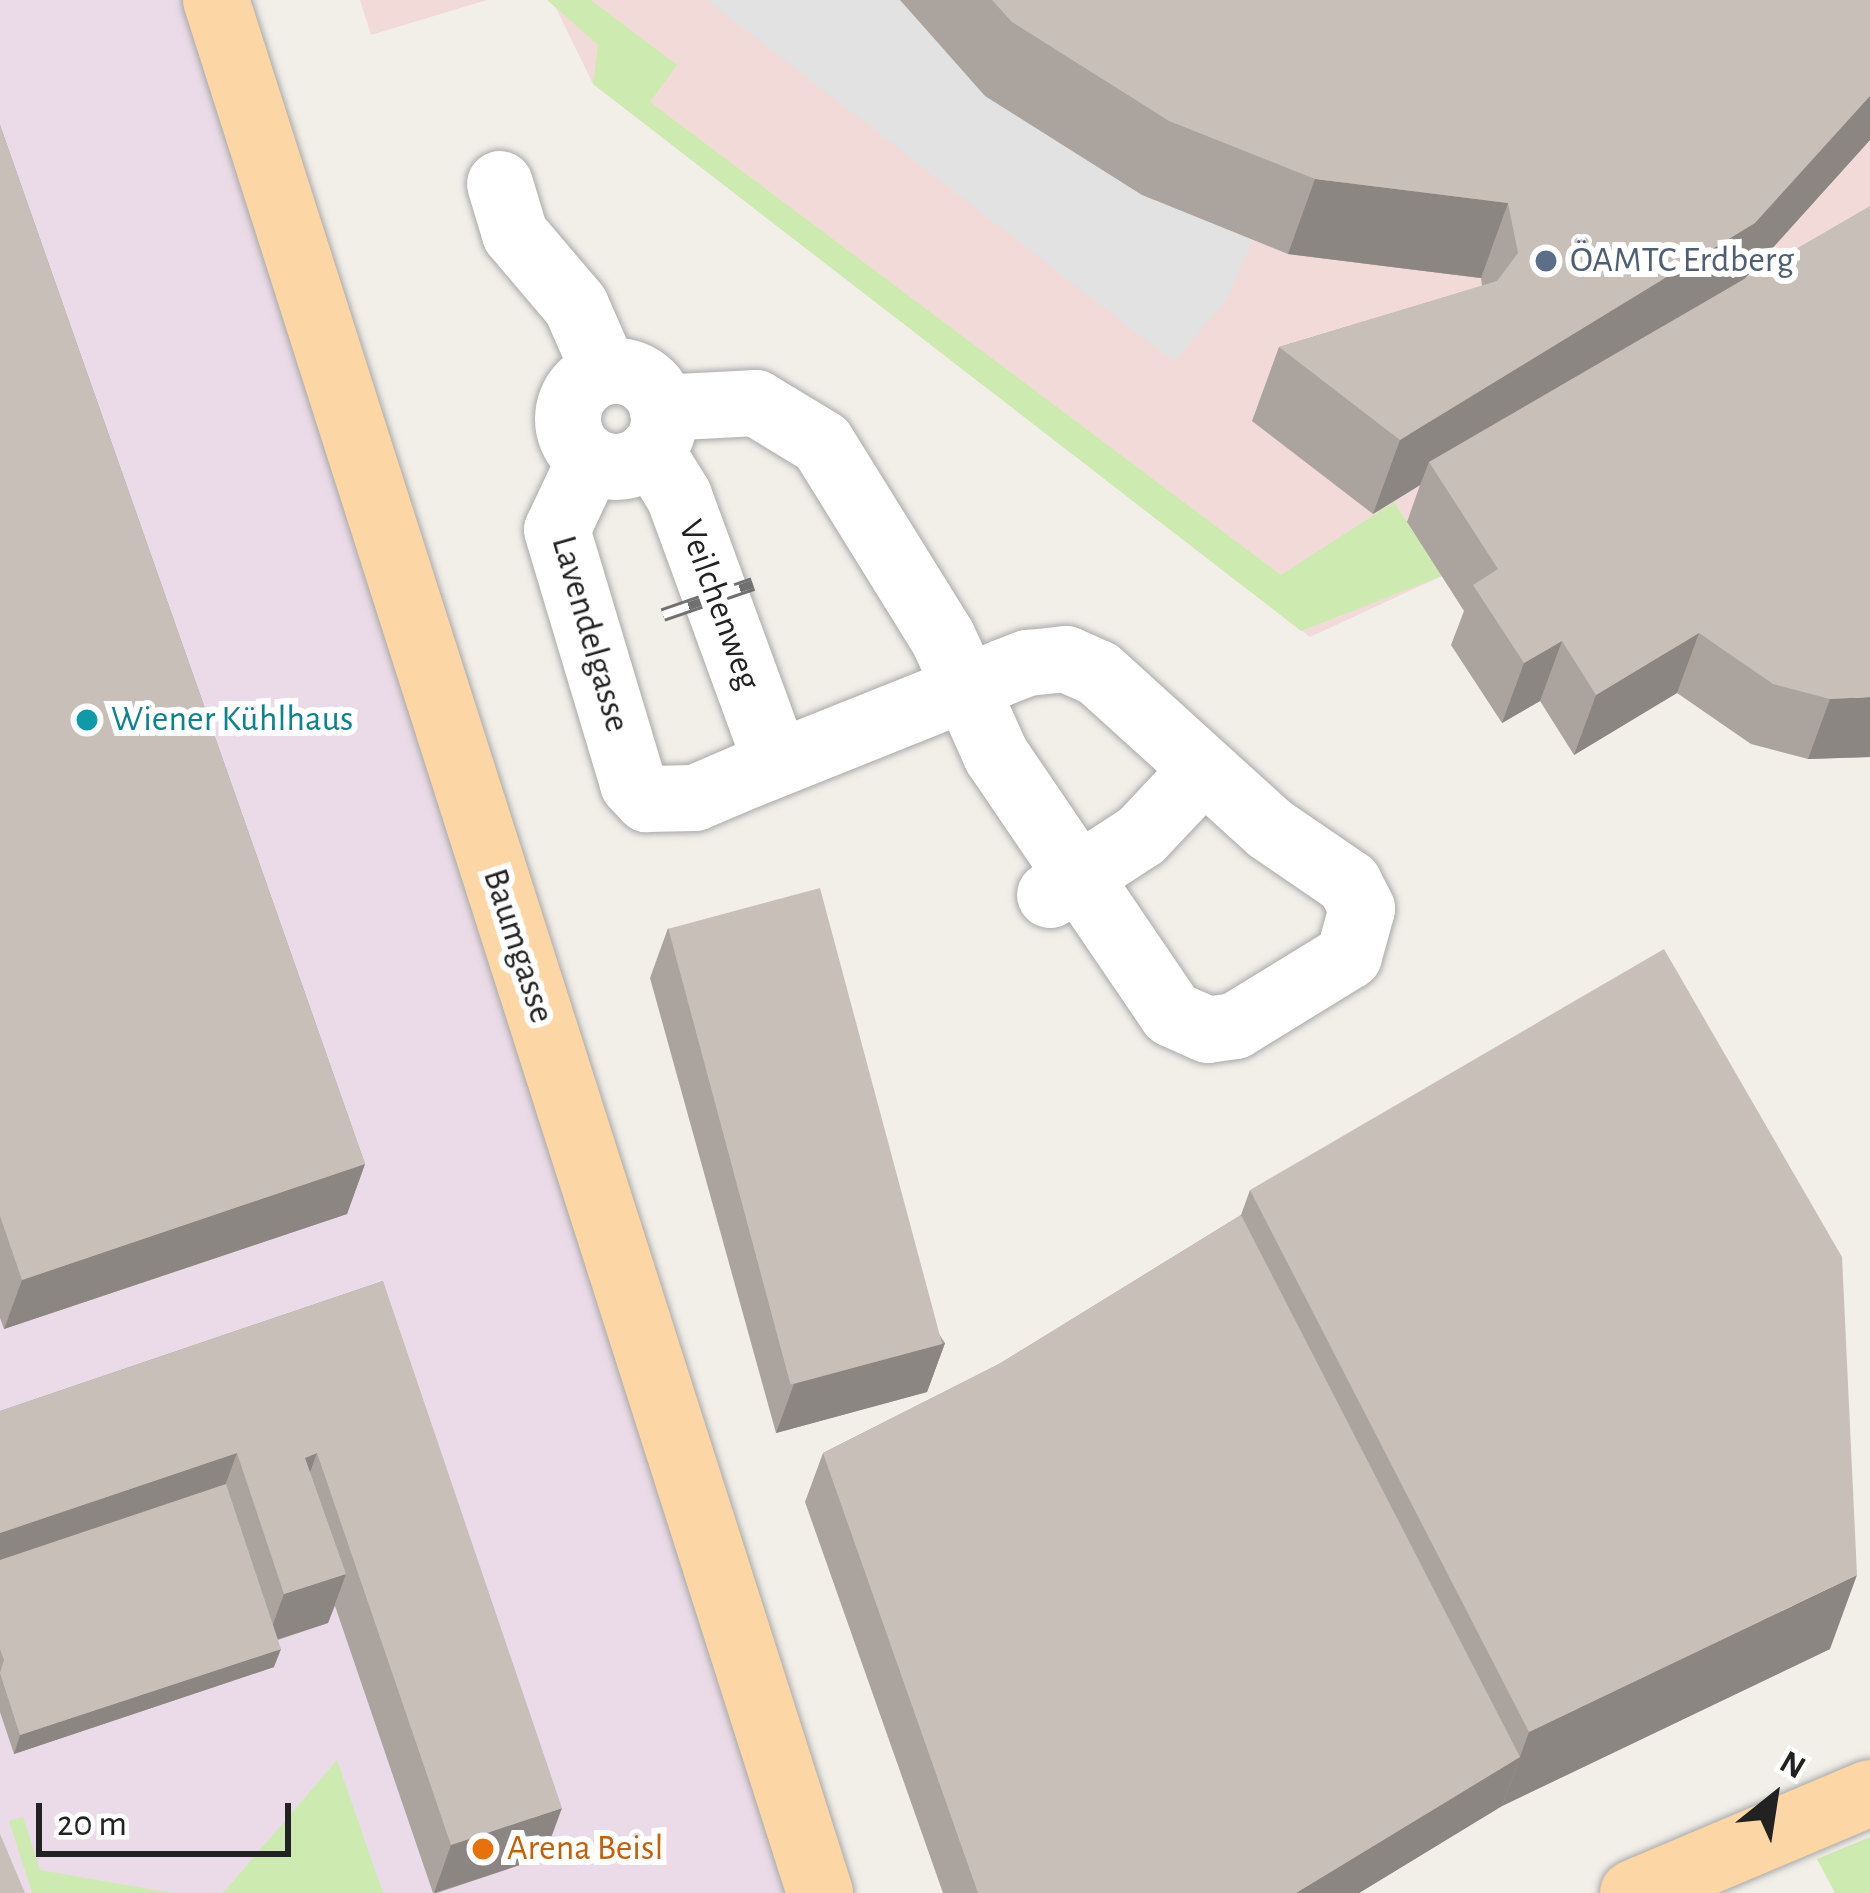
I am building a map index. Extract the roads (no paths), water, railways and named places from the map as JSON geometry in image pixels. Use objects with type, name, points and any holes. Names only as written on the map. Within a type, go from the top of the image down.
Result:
[{"type":"main road","name":"Baumgasse","points":[[216,0],[820,1893]]},
{"type":"main road","points":[[1633,1893],[1870,1793]]},
{"type":"lane","points":[[500,184],[515,234],[576,306],[605,372]]},
{"type":"lane","points":[[605,372],[641,378],[634,440]]},
{"type":"lane","points":[[605,372],[568,411],[634,440],[756,403],[804,426],[838,464],[966,688],[1064,886],[1166,1008],[1192,1026],[1235,1026],[1343,962],[1361,920],[1349,883],[1203,770],[1077,662],[1042,658],[966,688],[777,764]]},
{"type":"lane","name":"Veilchenweg","points":[[634,440],[679,496],[777,764]]},
{"type":"lane","name":"Lavendelgasse","points":[[634,440],[557,530],[633,784],[657,802],[777,764]]},
{"type":"lane","points":[[1064,886],[1141,836],[1203,770]]},
{"type":"railway","points":[[663,615],[753,584]]},
{"type":"place","name":"ÖAMTC Erdberg","points":[[1546,261]]},
{"type":"place","name":"Wiener Kühlhaus","points":[[87,720]]},
{"type":"place","name":"Arena Beisl","points":[[483,1849]]}]
